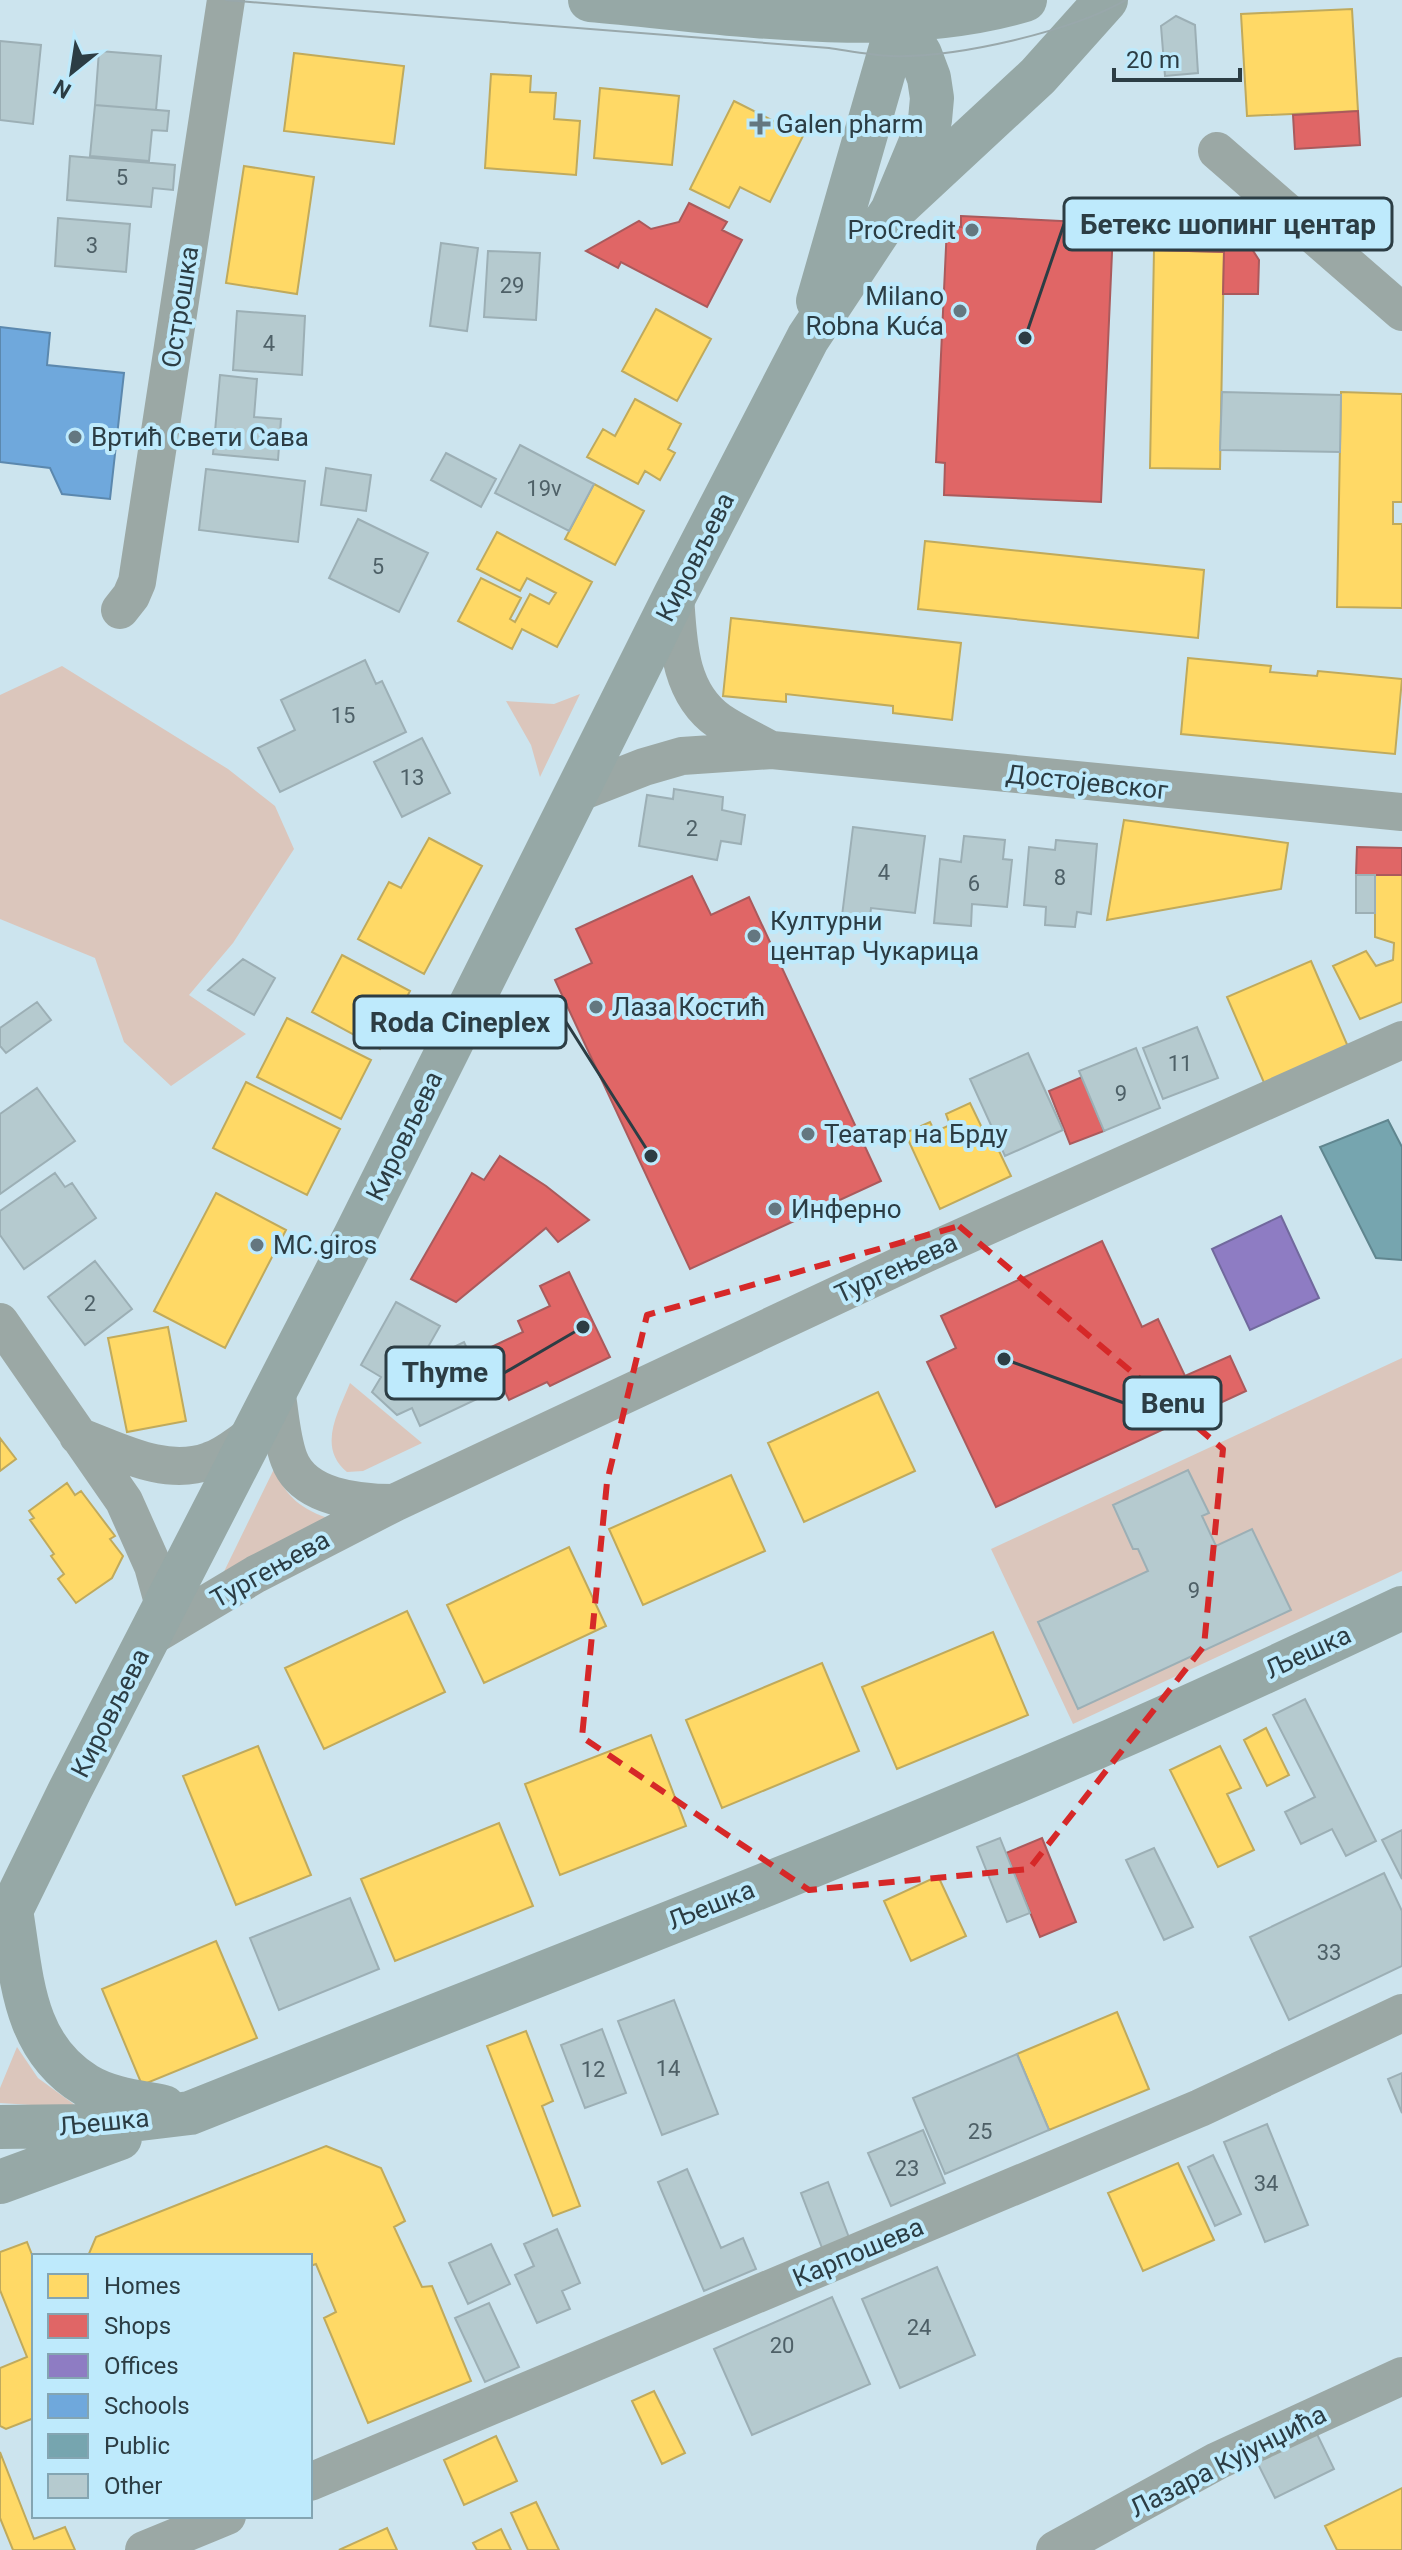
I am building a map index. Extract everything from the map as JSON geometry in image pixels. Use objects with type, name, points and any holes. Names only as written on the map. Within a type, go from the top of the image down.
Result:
[{"type":"main road","points":[[590,0],[830,20],[898,9],[974,13],[1025,0]]},
{"type":"main road","points":[[892,211],[1038,76],[1106,0]]},
{"type":"main road","name":"Кировљева","points":[[3,1926],[675,595],[808,338],[892,211],[930,120],[932,98],[920,54],[898,9]]},
{"type":"main road","name":"Кировљева","points":[[808,338],[898,9]]},
{"type":"main road","name":"Љешка","points":[[0,2127],[82,2126],[190,2113],[1072,1757],[1402,1608]]},
{"type":"main road","points":[[3,1926],[32,2024],[53,2057],[88,2087],[123,2099],[190,2113]]},
{"type":"main road","points":[[0,2182],[190,2113]]},
{"type":"street","name":"Острошка","points":[[120,610],[137,582],[226,0]]},
{"type":"street","points":[[1217,151],[1402,312]]},
{"type":"street","name":"Достојевског","points":[[675,595],[680,657],[695,694],[706,711],[721,723],[772,750]]},
{"type":"street","name":"Достојевског","points":[[575,794],[682,756],[772,750],[1402,812]]},
{"type":"street","name":"Тургењева","points":[[157,1622],[394,1503],[929,1252],[1402,1040]]},
{"type":"street","points":[[0,1322],[124,1501],[153,1566],[157,1622]]},
{"type":"street","name":"Тургењева","points":[[276,1390],[288,1457],[299,1476],[337,1497],[361,1503],[394,1503]]},
{"type":"street","points":[[78,1436],[150,1463],[184,1467],[210,1461],[252,1435]]},
{"type":"street","name":"Карпошева","points":[[312,2481],[1200,2108],[1402,2013]]},
{"type":"street","name":"Лазара Кујунџића","points":[[1055,2550],[1217,2461],[1402,2376]]},
{"type":"street","points":[[144,2550],[222,2518]]},
{"type":"highlighted area","points":[[959,1226],[1223,1449],[1204,1646],[1029,1869],[809,1890],[582,1737],[607,1482],[647,1315]]},
{"type":"shaded area","points":[[62,666],[228,769],[275,806],[294,849],[233,943],[189,995],[246,1034],[171,1086],[124,1042],[95,958],[0,919],[0,695]]},
{"type":"shaded area","points":[[580,694],[540,777],[531,745],[506,701],[554,704]]},
{"type":"shaded area","points":[[1402,1358],[1402,1571],[1073,1724],[991,1549]]},
{"type":"shaded area","points":[[350,1383],[422,1443],[363,1471],[347,1472],[333,1452],[332,1441],[336,1418]]},
{"type":"shaded area","points":[[274,1469],[296,1501],[331,1519],[216,1588]]},
{"type":"shaded area","points":[[17,2047],[38,2078],[79,2108],[0,2103],[0,2088]]},
{"type":"building: Homes","points":[[1352,9],[1358,111],[1247,116],[1241,14]]},
{"type":"building: Homes","points":[[294,53],[404,66],[394,144],[284,131]]},
{"type":"building: Homes","points":[[491,74],[531,76],[530,92],[556,93],[554,119],[580,121],[576,175],[485,168]]},
{"type":"building: Homes","points":[[600,88],[679,96],[672,165],[594,158]]},
{"type":"building: Homes","points":[[734,101],[803,136],[770,202],[740,187],[729,208],[690,189]]},
{"type":"building: Homes","points":[[244,166],[314,177],[297,294],[226,283]]},
{"type":"building: Homes","points":[[1154,250],[1224,252],[1220,469],[1150,468]]},
{"type":"building: Homes","points":[[656,309],[711,339],[677,401],[622,371]]},
{"type":"building: Homes","points":[[1341,392],[1402,394],[1402,502],[1393,502],[1393,524],[1402,524],[1402,608],[1337,607]]},
{"type":"building: Homes","points":[[635,399],[681,424],[668,449],[675,453],[660,480],[645,471],[638,484],[587,457],[603,429],[615,436]]},
{"type":"building: Homes","points":[[594,484],[644,511],[615,565],[565,539]]},
{"type":"building: Homes","points":[[497,532],[592,582],[557,647],[522,629],[512,649],[458,621],[481,578],[521,598],[510,619],[515,622],[530,594],[549,604],[556,593],[527,578],[520,591],[477,569]]},
{"type":"building: Homes","points":[[925,541],[1204,570],[1198,638],[918,609]]},
{"type":"building: Homes","points":[[731,618],[961,643],[952,720],[893,713],[893,706],[786,694],[786,702],[723,696]]},
{"type":"building: Homes","points":[[1188,658],[1271,666],[1270,672],[1317,676],[1318,671],[1402,679],[1395,754],[1181,734]]},
{"type":"building: Homes","points":[[1124,820],[1288,843],[1281,889],[1107,920]]},
{"type":"building: Homes","points":[[429,838],[482,866],[424,974],[358,939],[389,882],[401,888]]},
{"type":"building: Homes","points":[[1375,875],[1402,875],[1402,1002],[1360,1019],[1333,966],[1366,951],[1376,966],[1393,960],[1394,943],[1375,937]]},
{"type":"building: Homes","points":[[342,955],[410,991],[380,1049],[312,1012]]},
{"type":"building: Homes","points":[[1311,961],[1349,1049],[1265,1085],[1227,997]]},
{"type":"building: Homes","points":[[287,1018],[371,1060],[341,1119],[257,1077]]},
{"type":"building: Homes","points":[[246,1082],[340,1129],[307,1195],[213,1148]]},
{"type":"building: Homes","points":[[970,1103],[983,1130],[988,1128],[1011,1176],[940,1209],[905,1133],[930,1122],[935,1132],[950,1125],[946,1114]]},
{"type":"building: Homes","points":[[216,1193],[286,1230],[225,1348],[154,1311]]},
{"type":"building: Homes","points":[[168,1327],[186,1421],[127,1432],[108,1338]]},
{"type":"building: Homes","points":[[878,1392],[915,1471],[804,1522],[768,1443]]},
{"type":"building: Homes","points":[[0,1438],[16,1459],[0,1471]]},
{"type":"building: Homes","points":[[731,1475],[765,1551],[643,1605],[609,1529]]},
{"type":"building: Homes","points":[[67,1483],[75,1495],[81,1491],[115,1536],[110,1539],[123,1556],[112,1578],[76,1603],[58,1579],[64,1574],[30,1520],[34,1518],[29,1511]]},
{"type":"building: Homes","points":[[569,1547],[606,1626],[484,1683],[447,1605]]},
{"type":"building: Homes","points":[[407,1611],[445,1692],[324,1749],[285,1668]]},
{"type":"building: Homes","points":[[993,1632],[1028,1715],[897,1769],[862,1687]]},
{"type":"building: Homes","points":[[822,1663],[859,1751],[722,1808],[686,1720]]},
{"type":"building: Homes","points":[[1266,1728],[1289,1775],[1267,1786],[1244,1740]]},
{"type":"building: Homes","points":[[651,1735],[686,1826],[560,1875],[525,1784]]},
{"type":"building: Homes","points":[[258,1746],[311,1875],[236,1905],[183,1776]]},
{"type":"building: Homes","points":[[1220,1746],[1241,1788],[1227,1794],[1254,1850],[1218,1867],[1170,1770]]},
{"type":"building: Homes","points":[[499,1823],[533,1906],[395,1961],[361,1879]]},
{"type":"building: Homes","points":[[938,1876],[966,1936],[911,1961],[884,1901]]},
{"type":"building: Homes","points":[[216,1941],[257,2038],[142,2085],[102,1989]]},
{"type":"building: Homes","points":[[1117,2012],[1149,2089],[1049,2130],[1017,2054]]},
{"type":"building: Homes","points":[[526,2031],[553,2101],[542,2106],[580,2206],[553,2216],[487,2046]]},
{"type":"building: Homes","points":[[326,2146],[381,2168],[405,2221],[394,2227],[422,2287],[432,2286],[471,2381],[368,2423],[324,2318],[336,2312],[316,2264],[312,2265],[312,2254],[89,2254],[96,2237]]},
{"type":"building: Homes","points":[[1178,2163],[1214,2240],[1143,2271],[1108,2193]]},
{"type":"building: Homes","points":[[27,2242],[32,2255],[32,2419],[6,2429],[0,2426],[0,2368],[27,2357],[0,2290],[0,2252]]},
{"type":"building: Homes","points":[[654,2391],[685,2453],[662,2464],[632,2401]]},
{"type":"building: Homes","points":[[496,2436],[517,2481],[464,2505],[444,2460]]},
{"type":"building: Homes","points":[[0,2452],[34,2539],[65,2527],[75,2550],[13,2550],[0,2518]]},
{"type":"building: Homes","points":[[1402,2488],[1402,2550],[1337,2550],[1325,2526]]},
{"type":"building: Homes","points":[[536,2502],[559,2550],[528,2550],[511,2513]]},
{"type":"building: Homes","points":[[387,2528],[397,2550],[339,2550]]},
{"type":"building: Homes","points":[[501,2529],[511,2550],[477,2550],[473,2543]]},
{"type":"building: Shops","points":[[1358,111],[1360,145],[1295,149],[1293,115]]},
{"type":"building: Shops","points":[[689,203],[727,222],[722,230],[742,240],[707,307],[621,262],[618,268],[586,251],[639,221],[651,229],[679,222]]},
{"type":"building: Shops","points":[[1155,203],[1223,204],[1259,260],[1258,294],[1223,294],[1224,252],[1154,250]]},
{"type":"building: Shops","points":[[961,216],[1100,223],[1101,229],[1113,230],[1101,502],[944,495],[945,463],[936,462],[947,226],[961,227]]},
{"type":"building: Shops","points":[[1357,847],[1402,848],[1402,875],[1356,875]]},
{"type":"building: Shops","points":[[692,876],[711,915],[749,897],[881,1181],[690,1269],[555,980],[592,963],[576,929]]},
{"type":"building: Shops","points":[[1082,1077],[1104,1131],[1070,1144],[1049,1091]]},
{"type":"building: Shops","points":[[500,1156],[546,1186],[589,1220],[558,1242],[546,1228],[456,1302],[411,1279],[472,1173],[484,1180]]},
{"type":"building: Shops","points":[[1102,1241],[1142,1327],[1158,1319],[1185,1376],[1230,1356],[1246,1391],[996,1507],[927,1362],[956,1348],[941,1316]]},
{"type":"building: Shops","points":[[569,1272],[610,1357],[550,1386],[547,1382],[509,1400],[485,1350],[523,1332],[518,1321],[550,1306],[540,1286]]},
{"type":"building: Shops","points":[[1042,1838],[1076,1922],[1040,1937],[1006,1853]]},
{"type":"building: Offices","points":[[1281,1216],[1319,1298],[1250,1330],[1212,1249]]},
{"type":"building: Schools","points":[[0,327],[50,333],[47,365],[124,373],[110,499],[62,494],[50,468],[0,462]]},
{"type":"building: Public","points":[[1388,1120],[1402,1147],[1402,1260],[1376,1258],[1320,1147]]},
{"type":"building: Other","points":[[1176,16],[1195,25],[1198,73],[1165,76],[1161,26]]},
{"type":"building: Other","points":[[0,41],[41,45],[33,124],[0,120]]},
{"type":"building: Other","points":[[99,51],[161,56],[156,110],[95,105]]},
{"type":"building: Other","points":[[95,105],[169,111],[167,131],[152,130],[149,161],[90,156]]},
{"type":"building: Other","points":[[70,156],[175,165],[173,190],[153,188],[151,207],[67,200]]},
{"type":"building: Other","points":[[58,218],[130,224],[126,272],[55,266]]},
{"type":"building: Other","points":[[441,243],[478,248],[467,331],[430,326]]},
{"type":"building: Other","points":[[488,251],[540,253],[536,320],[484,317]]},
{"type":"building: Other","points":[[237,311],[305,316],[302,375],[233,370]]},
{"type":"building: Other","points":[[220,375],[257,379],[254,417],[281,419],[278,460],[213,454]]},
{"type":"building: Other","points":[[1222,392],[1341,395],[1340,452],[1220,450]]},
{"type":"building: Other","points":[[520,445],[594,484],[569,531],[495,493]]},
{"type":"building: Other","points":[[446,453],[496,479],[481,507],[431,480]]},
{"type":"building: Other","points":[[326,468],[371,475],[366,511],[321,505]]},
{"type":"building: Other","points":[[206,469],[305,481],[298,542],[199,530]]},
{"type":"building: Other","points":[[358,519],[428,553],[399,612],[329,578]]},
{"type":"building: Other","points":[[365,660],[376,684],[382,681],[406,732],[280,792],[258,748],[295,730],[281,700]]},
{"type":"building: Other","points":[[422,738],[450,793],[402,817],[374,762]]},
{"type":"building: Other","points":[[674,789],[723,797],[722,810],[745,815],[741,844],[721,841],[717,860],[639,846],[647,795],[673,799]]},
{"type":"building: Other","points":[[853,827],[925,836],[915,913],[871,908],[869,927],[841,924]]},
{"type":"building: Other","points":[[964,836],[1005,840],[1003,859],[1012,860],[1007,907],[972,904],[971,926],[934,923],[940,859],[961,862]]},
{"type":"building: Other","points":[[1056,840],[1097,844],[1091,914],[1077,912],[1075,927],[1045,925],[1046,907],[1024,905],[1029,847],[1055,850]]},
{"type":"building: Other","points":[[1356,875],[1375,875],[1375,913],[1356,913]]},
{"type":"building: Other","points":[[243,959],[275,978],[254,1015],[208,990]]},
{"type":"building: Other","points":[[37,1002],[51,1020],[6,1053],[0,1046],[0,1028]]},
{"type":"building: Other","points":[[1197,1027],[1218,1078],[1163,1099],[1143,1048]]},
{"type":"building: Other","points":[[1136,1048],[1160,1108],[1104,1131],[1079,1071]]},
{"type":"building: Other","points":[[1028,1053],[1063,1130],[1005,1156],[970,1079]]},
{"type":"building: Other","points":[[37,1088],[75,1141],[0,1194],[0,1114]]},
{"type":"building: Other","points":[[55,1173],[65,1187],[72,1183],[96,1218],[24,1269],[0,1235],[0,1211]]},
{"type":"building: Other","points":[[95,1261],[132,1309],[85,1345],[48,1297]]},
{"type":"building: Other","points":[[396,1302],[440,1326],[424,1354],[429,1359],[464,1342],[474,1363],[482,1360],[496,1390],[420,1426],[412,1408],[397,1415],[372,1392],[381,1377],[361,1365]]},
{"type":"building: Other","points":[[1188,1470],[1209,1513],[1202,1516],[1216,1546],[1252,1529],[1291,1610],[1078,1709],[1038,1622],[1148,1571],[1138,1549],[1133,1549],[1113,1505]]},
{"type":"building: Other","points":[[1305,1699],[1376,1841],[1346,1856],[1332,1829],[1301,1844],[1285,1812],[1315,1797],[1273,1715]]},
{"type":"building: Other","points":[[1402,1830],[1402,1879],[1382,1840]]},
{"type":"building: Other","points":[[1000,1838],[1030,1913],[1007,1922],[977,1847]]},
{"type":"building: Other","points":[[1154,1848],[1193,1927],[1164,1940],[1126,1860]]},
{"type":"building: Other","points":[[1384,1873],[1402,1911],[1402,1966],[1289,2020],[1250,1937]]},
{"type":"building: Other","points":[[350,1898],[379,1969],[279,2010],[250,1938]]},
{"type":"building: Other","points":[[674,2000],[718,2114],[662,2135],[618,2021]]},
{"type":"building: Other","points":[[602,2029],[626,2093],[585,2108],[561,2045]]},
{"type":"building: Other","points":[[1017,2054],[1049,2130],[945,2174],[913,2098]]},
{"type":"building: Other","points":[[1402,2073],[1402,2113],[1388,2079]]},
{"type":"building: Other","points":[[1267,2124],[1308,2225],[1265,2242],[1224,2142]]},
{"type":"building: Other","points":[[923,2130],[945,2183],[891,2206],[868,2153]]},
{"type":"building: Other","points":[[1213,2155],[1241,2214],[1215,2226],[1188,2167]]},
{"type":"building: Other","points":[[687,2169],[721,2248],[743,2238],[756,2269],[704,2291],[658,2182]]},
{"type":"building: Other","points":[[828,2182],[851,2243],[824,2253],[801,2193]]},
{"type":"building: Other","points":[[557,2229],[580,2283],[562,2291],[570,2309],[537,2323],[515,2275],[534,2266],[524,2244]]},
{"type":"building: Other","points":[[491,2244],[510,2284],[468,2304],[449,2263]]},
{"type":"building: Other","points":[[937,2267],[975,2355],[900,2388],[862,2299]]},
{"type":"building: Other","points":[[832,2297],[870,2384],[752,2435],[714,2349]]},
{"type":"building: Other","points":[[489,2303],[519,2367],[485,2382],[455,2318]]},
{"type":"building: Other","points":[[1315,2430],[1334,2469],[1275,2498],[1256,2460]]},
{"type":"tram line","points":[[226,0],[829,48],[891,56],[947,53],[1012,41],[1075,23],[1126,0]]},
{"type":"place","name":"Galen pharm","points":[[760,124]]},
{"type":"place","name":"ProCredit","points":[[972,230]]},
{"type":"place","name":"Milano Robna Kuća","points":[[960,311]]},
{"type":"place","name":"Бетекс шопинг центар","points":[[1025,338]]},
{"type":"place","name":"Вртић Свети Сава","points":[[75,437]]},
{"type":"place","name":"Културни центар Чукарица","points":[[754,936]]},
{"type":"place","name":"Лаза Костић","points":[[596,1007]]},
{"type":"place","name":"Театар на Брду","points":[[808,1134]]},
{"type":"place","name":"Roda Cineplex","points":[[651,1156]]},
{"type":"place","name":"Инферно","points":[[775,1209]]},
{"type":"place","name":"MC.giros","points":[[257,1245]]},
{"type":"place","name":"Thyme","points":[[583,1327]]},
{"type":"place","name":"Benu","points":[[1004,1359]]}]
